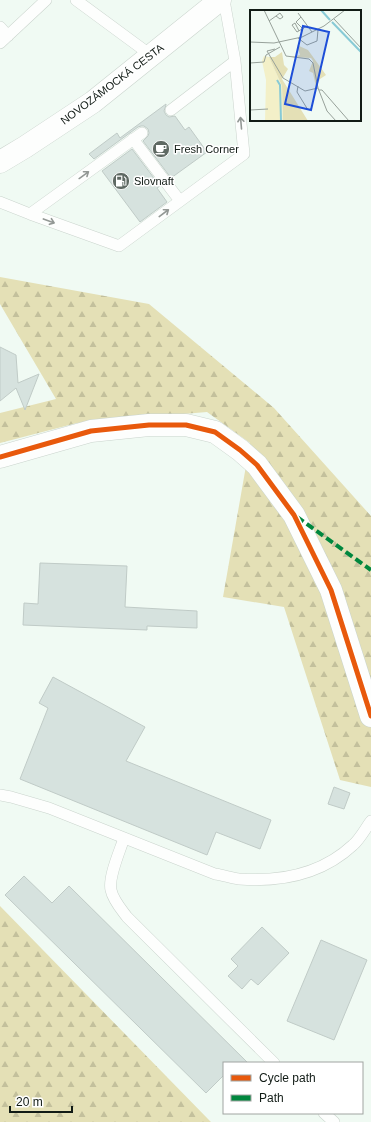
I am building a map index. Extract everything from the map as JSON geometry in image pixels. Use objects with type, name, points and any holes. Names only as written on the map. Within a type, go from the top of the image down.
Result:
[{"type":"street","name":"NOVOZÁMOCKÁ CESTA","points":[[0,162],[93,102],[220,0]]},
{"type":"street","points":[[0,457],[91,431],[148,425],[186,425],[215,432],[240,450],[256,465],[294,515],[332,590],[371,716]]},
{"type":"lane","points":[[0,44],[46,0]]},
{"type":"lane","points":[[76,0],[152,56]]},
{"type":"lane","points":[[0,202],[119,246],[244,154],[235,60],[224,0]]},
{"type":"lane","points":[[0,27],[8,36]]},
{"type":"lane","points":[[171,110],[235,60]]},
{"type":"lane","points":[[30,214],[137,136],[180,201]]},
{"type":"lane","points":[[0,795],[49,808],[215,874],[238,879],[266,879],[291,876],[313,870],[332,862],[354,845],[371,821]]},
{"type":"lane","points":[[124,838],[111,877],[111,889],[118,904],[127,917],[273,1062]]},
{"type":"lane","points":[[325,1114],[334,1122]]},
{"type":"green space","points":[[0,277],[149,304],[274,408],[371,516],[371,787],[340,780],[284,607],[223,597],[250,443],[207,412],[77,423],[0,443],[0,413],[56,399],[0,304]]},
{"type":"green space","points":[[0,906],[208,1119],[211,1122],[0,1122]]},
{"type":"building","points":[[166,104],[164,111],[166,115],[169,117],[175,116],[185,130],[189,127],[207,152],[171,178],[143,141],[149,133],[148,129],[144,126],[138,127],[94,159],[89,154],[117,133],[120,138]]},
{"type":"building","points":[[132,149],[160,186],[157,188],[167,202],[140,222],[102,171]]},
{"type":"building","points":[[0,347],[16,355],[18,383],[39,374],[25,410],[16,388],[0,401]]},
{"type":"building","points":[[40,563],[127,566],[125,607],[197,611],[197,628],[147,626],[147,630],[23,625],[24,603],[38,604]]},
{"type":"building","points":[[53,677],[145,727],[126,761],[271,820],[260,849],[216,832],[207,855],[20,779],[48,708],[39,703]]},
{"type":"building","points":[[334,787],[350,793],[344,809],[328,804]]},
{"type":"building","points":[[24,876],[52,903],[69,886],[247,1062],[223,1062],[223,1076],[206,1093],[5,895]]},
{"type":"building","points":[[262,927],[289,953],[258,985],[251,979],[242,989],[228,976],[238,966],[231,959]]},
{"type":"building","points":[[321,940],[367,960],[334,1040],[287,1021]]},
{"type":"marked path","points":[[297,517],[371,570]]},
{"type":"cycle path","points":[[0,457],[91,431],[149,425],[186,425],[215,432],[240,450],[257,465],[294,515],[331,590],[371,716]]},
{"type":"place","name":"Fresh Corner","points":[[161,149]]},
{"type":"place","name":"Slovnaft","points":[[121,181]]}]
